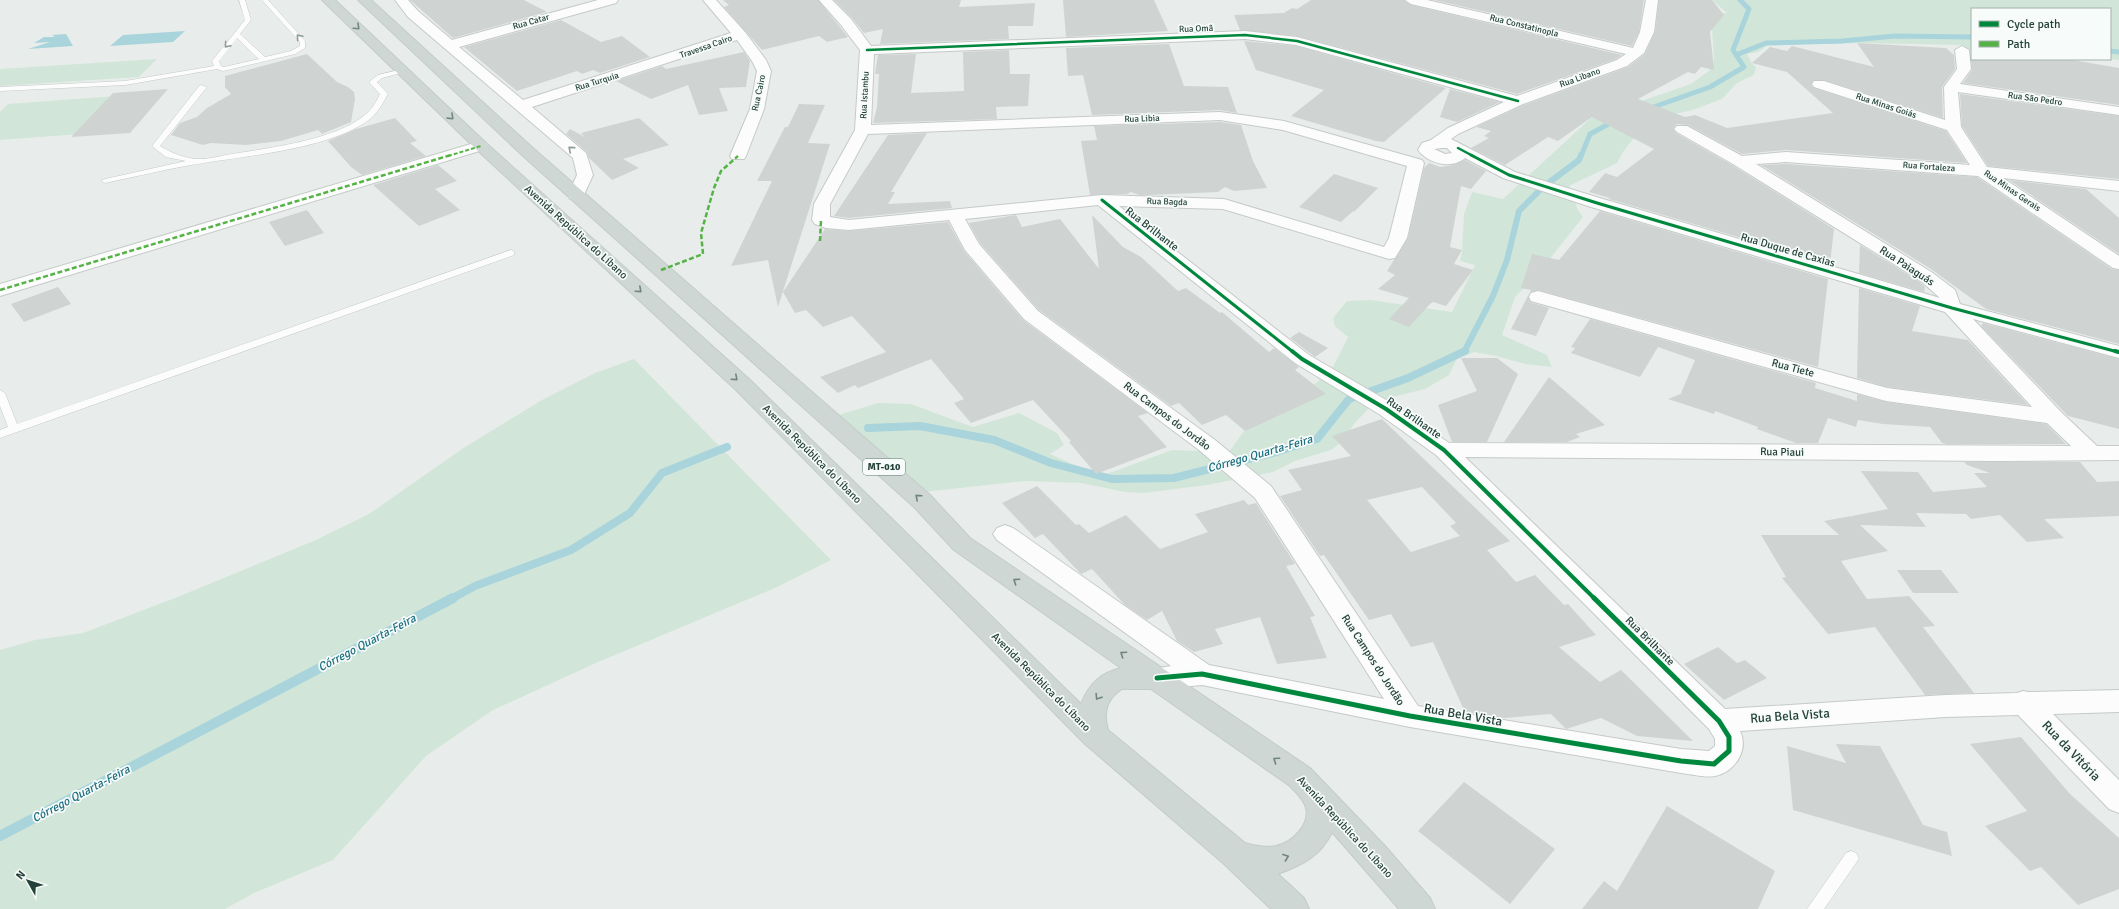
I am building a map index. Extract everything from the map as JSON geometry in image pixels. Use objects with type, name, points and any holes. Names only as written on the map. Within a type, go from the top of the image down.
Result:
[{"type":"main road","name":"Avenida República do Líbano","points":[[328,0],[481,146],[742,384],[1095,736],[1234,854],[1293,909]]},
{"type":"main road","name":"Avenida República do Líbano","points":[[364,0],[576,195],[922,501],[962,544],[1300,777],[1374,856],[1419,909]]},
{"type":"main road","points":[[1095,736],[1091,718],[1092,709],[1096,700],[1108,685],[1116,680],[1157,678]]},
{"type":"main road","points":[[1234,854],[1251,859],[1277,860],[1296,854],[1306,846],[1317,832],[1322,820],[1322,810],[1316,797],[1300,777]]},
{"type":"street","points":[[401,0],[413,14],[580,156],[585,175],[576,195]]},
{"type":"street","name":"Rua Catar","points":[[450,45],[612,0]]},
{"type":"street","name":"Travessa Cairo","points":[[674,58],[740,35],[709,0]]},
{"type":"street","points":[[825,0],[846,22],[867,50]]},
{"type":"street","name":"Rua Constatinopla","points":[[1411,0],[1637,53]]},
{"type":"street","points":[[1637,53],[1647,32],[1649,1]]},
{"type":"street","points":[[1466,12],[1484,3]]},
{"type":"street","points":[[387,20],[413,14]]},
{"type":"street","name":"Rua Cairo","points":[[738,156],[757,109],[764,71],[759,60],[740,35]]},
{"type":"street","name":"Rua Omã","points":[[867,50],[1245,35],[1297,41],[1518,101]]},
{"type":"street","name":"Rua Istambu","points":[[821,220],[822,204],[863,130],[866,96],[867,50]]},
{"type":"street","points":[[1953,128],[1951,87],[1964,70],[1962,50]]},
{"type":"street","name":"Rua Libano","points":[[1438,150],[1463,135],[1472,124],[1518,101],[1622,63],[1637,53]]},
{"type":"street","name":"Rua Turquia","points":[[520,106],[674,58]]},
{"type":"street","name":"Rua Minas Goiás","points":[[1819,84],[1953,128]]},
{"type":"street","name":"Rua São Pedro","points":[[1951,87],[2119,111]]},
{"type":"street","name":"Rua Libia","points":[[863,130],[1220,116],[1438,150]]},
{"type":"street","name":"Rua Minas Gerais","points":[[1953,128],[1982,171],[2119,264]]},
{"type":"street","name":"Rua Paiaguás","points":[[1682,129],[1739,161],[1927,277],[1948,294],[1952,308],[2053,417],[2090,452]]},
{"type":"street","points":[[0,290],[481,146]]},
{"type":"street","name":"Rua Libano","points":[[1438,150],[1461,151],[1457,157],[1444,159]]},
{"type":"street","name":"Rua Duque de Caxias","points":[[1438,150],[1558,191],[1952,308],[2119,352]]},
{"type":"street","name":"Rua Bagda","points":[[821,220],[840,225],[1102,200],[1224,204],[1389,254],[1398,238],[1438,150]]},
{"type":"street","name":"Rua Fortaleza","points":[[1739,161],[1786,157],[1982,171],[2119,186]]},
{"type":"street","name":"Rua Duque de Caxias","points":[[1444,159],[1502,172]]},
{"type":"street","name":"Rua Brilhante","points":[[1102,200],[1302,358],[1341,384],[1386,409],[1444,450],[1719,721]]},
{"type":"street","name":"Rua Campos do Jordão","points":[[955,215],[971,246],[1031,315],[1207,445],[1263,492],[1410,716]]},
{"type":"street","name":"Rua Tiete","points":[[1538,297],[1886,394],[2053,417]]},
{"type":"street","name":"Rua Piaui","points":[[1444,450],[1997,454],[2090,452],[2119,453]]},
{"type":"street","points":[[1005,534],[1202,674]]},
{"type":"street","name":"Rua Bela Vista","points":[[1157,678],[1202,674],[1410,716],[1681,762],[1714,764],[1729,751],[1729,737],[1719,721],[2023,702],[2119,701]]},
{"type":"street","name":"Rua da Vitória","points":[[2023,702],[2119,800]]},
{"type":"lane","points":[[218,67],[215,61],[248,20],[242,0]]},
{"type":"lane","points":[[0,89],[125,83],[218,67],[231,68],[294,53],[303,47],[303,42],[265,0]]},
{"type":"lane","points":[[237,34],[264,60]]},
{"type":"lane","points":[[105,181],[197,161],[302,143],[338,132],[365,118],[377,108],[384,94],[373,82],[380,76],[404,71]]},
{"type":"lane","points":[[197,161],[169,155],[156,146],[203,86]]},
{"type":"lane","points":[[0,434],[511,254]]},
{"type":"lane","points":[[0,393],[14,429]]},
{"type":"lane","points":[[1815,909],[1851,858]]},
{"type":"green space","points":[[1712,0],[2119,0],[2119,60],[2111,59],[2111,8],[1971,8],[1971,50],[1961,45],[1859,43],[1768,45],[1758,52],[1747,54],[1752,64],[1756,67],[1754,75],[1737,83],[1722,99],[1693,110],[1675,114],[1639,131],[1623,152],[1617,163],[1569,186],[1578,210],[1583,217],[1537,275],[1515,297],[1502,335],[1547,355],[1552,367],[1525,364],[1474,352],[1457,359],[1449,375],[1425,389],[1393,397],[1369,408],[1354,424],[1342,442],[1331,450],[1295,461],[1273,472],[1207,485],[1144,493],[1125,492],[1081,483],[1026,481],[923,492],[832,417],[878,403],[911,404],[973,427],[1019,413],[1057,433],[1064,445],[1050,454],[1084,469],[1104,475],[1172,450],[1229,452],[1244,431],[1293,405],[1333,367],[1348,337],[1335,326],[1333,318],[1347,301],[1371,300],[1452,312],[1475,265],[1460,261],[1462,252],[1464,214],[1472,192],[1503,199],[1591,118],[1691,84],[1709,71],[1714,59],[1711,14],[1727,13]]},
{"type":"green space","points":[[157,59],[139,77],[0,86],[0,69]]},
{"type":"green space","points":[[116,96],[80,134],[0,140],[0,112],[8,104]]},
{"type":"green space","points":[[634,359],[831,560],[775,588],[596,663],[493,710],[426,756],[333,860],[254,893],[225,909],[0,909],[0,650],[35,640],[83,633],[175,598],[316,540],[369,514],[462,449],[542,400],[595,373]]},
{"type":"water","points":[[185,31],[173,42],[110,46],[123,35]]},
{"type":"water","points":[[66,34],[73,46],[28,49],[50,42],[34,43],[44,37],[55,37],[52,35]]},
{"type":"building","points":[[410,0],[524,0],[547,12],[453,38]]},
{"type":"building","points":[[723,0],[818,0],[848,37],[827,42],[819,36],[762,50],[724,7],[729,5]]},
{"type":"building","points":[[834,0],[961,0],[959,7],[1035,3],[1033,26],[1008,26],[1009,39],[880,44],[883,29],[864,33],[852,18]]},
{"type":"building","points":[[1063,0],[1154,0],[1168,31],[1066,37]]},
{"type":"building","points":[[1311,0],[1404,0],[1411,5],[1622,55],[1616,59],[1517,94],[1297,36],[1240,30],[1234,15],[1284,13],[1292,8],[1297,9]]},
{"type":"building","points":[[1434,0],[1644,0],[1639,32],[1632,46]]},
{"type":"building","points":[[1659,0],[1712,0],[1724,15],[1710,32],[1714,70],[1701,67],[1695,74],[1688,72],[1638,99],[1685,117],[1695,115],[1727,128],[1833,113],[1787,72],[1752,63],[1770,47],[1787,51],[1792,46],[1874,67],[1857,43],[1946,48],[1954,55],[1955,69],[1942,87],[1943,118],[1824,80],[1814,80],[1811,85],[1814,88],[1946,131],[1967,163],[1786,150],[1742,154],[1688,125],[1677,124],[1673,128],[1676,133],[1732,165],[1834,229],[1830,264],[1589,192],[1605,173],[1617,177],[1654,149],[1592,117],[1558,141],[1548,137],[1505,165],[1471,148],[1489,138],[1484,136],[1491,131],[1476,127],[1524,105],[1628,67],[1645,54],[1655,32]]},
{"type":"building","points":[[561,20],[601,42],[622,36],[650,57],[600,73],[593,70],[582,74],[577,71],[517,91],[464,47]]},
{"type":"building","points":[[1244,41],[1296,46],[1446,88],[1384,142],[1376,141],[1291,116],[1324,90],[1256,70]]},
{"type":"building","points":[[1169,44],[1184,86],[1228,87],[1237,113],[1220,110],[1092,115],[1083,75],[1068,76],[1066,48]]},
{"type":"building","points":[[1009,50],[1010,74],[1030,74],[1028,106],[996,107],[997,119],[873,123],[877,107],[879,74],[875,74],[878,55],[916,54],[911,93],[964,91],[963,52]]},
{"type":"building","points":[[744,52],[750,61],[746,87],[719,88],[728,111],[699,115],[688,85],[651,99],[616,81],[662,66],[666,69]]},
{"type":"building","points":[[307,54],[337,82],[348,87],[354,92],[355,99],[351,122],[322,134],[318,130],[281,141],[246,145],[211,143],[203,145],[171,135],[180,123],[197,117],[207,108],[231,94],[225,87],[225,76]]},
{"type":"building","points":[[1971,60],[2073,60],[2119,68],[2119,105],[1963,83],[1972,70]]},
{"type":"building","points":[[168,89],[130,133],[71,137],[113,93]]},
{"type":"building","points":[[1450,89],[1500,102],[1457,122],[1440,117]]},
{"type":"building","points":[[1960,94],[2119,116],[2119,179],[1988,166],[1962,126]]},
{"type":"building","points":[[799,104],[825,105],[808,143],[830,144],[778,307],[768,260],[731,266],[772,181],[757,181],[785,127],[788,127]]},
{"type":"building","points":[[395,118],[417,141],[410,143],[426,156],[362,175],[351,167],[328,141],[356,129]]},
{"type":"building","points":[[639,118],[669,145],[623,159],[639,168],[612,180],[589,158],[587,152],[566,134],[570,129],[585,137],[581,133]]},
{"type":"building","points":[[1220,122],[1241,125],[1253,161],[1267,188],[1234,191],[1225,187],[1218,192],[1139,195],[1131,192],[1127,194],[1090,195],[1081,141],[1097,140],[1094,126]]},
{"type":"building","points":[[927,133],[891,192],[895,192],[888,204],[950,201],[952,208],[849,218],[834,216],[888,135]]},
{"type":"building","points":[[1465,160],[1486,171],[1471,189],[1461,186],[1450,247],[1462,250],[1454,264],[1473,270],[1446,306],[1433,302],[1409,327],[1389,319],[1409,298],[1378,289],[1395,275],[1387,271],[1408,238],[1424,168],[1429,163],[1440,167],[1454,165]]},
{"type":"building","points":[[1786,164],[1977,177],[2112,269],[2119,270],[2119,344],[1986,309],[1931,269],[1761,165]]},
{"type":"building","points":[[438,165],[457,181],[435,189],[460,210],[419,226],[373,185]]},
{"type":"building","points":[[1334,174],[1378,188],[1355,211],[1341,222],[1299,207]]},
{"type":"building","points":[[2009,180],[2086,189],[2119,218],[2119,254]]},
{"type":"building","points":[[307,210],[324,233],[285,246],[269,222]]},
{"type":"building","points":[[1600,211],[1828,279],[1818,367],[1538,290],[1530,292],[1528,296],[1530,302],[1549,308],[1536,336],[1511,329],[1531,290],[1521,288],[1532,254],[1559,260]]},
{"type":"building","points":[[1016,215],[1022,227],[1060,219],[1099,269],[1092,215],[1123,247],[1141,257],[1178,291],[1186,288],[1220,313],[1222,312],[1269,352],[1274,348],[1299,367],[1295,370],[1326,394],[1245,431],[1226,415],[1202,425],[1179,403],[1171,406],[1039,310],[980,243],[969,223]]},
{"type":"building","points":[[948,222],[964,251],[1023,320],[1148,413],[1138,416],[1167,447],[1096,474],[1069,442],[1071,441],[1033,400],[971,423],[954,403],[964,399],[931,359],[858,388],[855,385],[838,393],[820,377],[886,352],[852,316],[823,327],[806,310],[795,313],[783,292],[825,229],[849,231]]},
{"type":"building","points":[[1860,245],[1920,282],[1925,287],[1924,292],[1859,273]]},
{"type":"building","points":[[58,287],[71,304],[24,322],[11,304]]},
{"type":"building","points":[[1859,288],[1920,306],[1912,331],[1968,340],[2028,405],[1887,387],[1857,378]]},
{"type":"building","points":[[1590,319],[1816,383],[1815,388],[1857,401],[1857,394],[1886,402],[2046,424],[2066,444],[1947,444],[1942,443],[1930,427],[1883,424],[1858,420],[1856,427],[1828,418],[1818,443],[1796,443],[1757,429],[1758,427],[1715,411],[1714,414],[1668,399],[1683,393],[1681,393],[1695,360],[1658,347],[1640,377],[1571,353],[1575,348],[1571,347]]},
{"type":"building","points":[[1983,323],[2119,359],[2119,429],[2068,416],[1981,326]]},
{"type":"building","points":[[1299,332],[1328,348],[1315,357],[1290,338]]},
{"type":"building","points":[[1461,358],[1497,358],[1518,374],[1487,442],[1452,442],[1438,405],[1477,391]]},
{"type":"building","points":[[1549,377],[1605,425],[1576,434],[1580,437],[1567,442],[1504,442]]},
{"type":"building","points":[[1382,419],[1510,541],[1487,550],[1516,582],[1535,575],[1564,605],[1568,604],[1596,635],[1559,647],[1600,682],[1621,670],[1693,741],[1637,736],[1601,718],[1566,729],[1551,714],[1504,718],[1465,712],[1433,642],[1411,647],[1391,614],[1369,620],[1324,555],[1320,556],[1280,496],[1302,490],[1288,470],[1351,456],[1332,436]],"holes":[[[1422,487],[1456,523],[1450,526],[1460,536],[1411,552],[1367,500]]]},
{"type":"building","points":[[1964,462],[2080,462],[2097,482],[2119,481],[2119,516],[2044,519],[2064,538],[2027,542],[2000,515],[1971,519],[1966,514],[1916,513],[1926,527],[1860,525],[1888,551],[1841,561],[1867,599],[1909,596],[1935,626],[1923,627],[1974,693],[1925,695],[1875,627],[1828,634],[1782,578],[1786,577],[1761,535],[1839,535],[1824,521],[1851,516],[1852,518],[1852,516],[1888,509],[1861,471],[1918,472],[1933,492],[1987,487],[1974,473],[1990,473],[1967,465]]},
{"type":"building","points":[[1037,486],[1076,525],[1079,524],[1089,533],[1126,515],[1160,549],[1208,532],[1195,514],[1244,500],[1248,505],[1256,503],[1295,564],[1286,566],[1315,616],[1310,617],[1327,658],[1277,664],[1260,617],[1215,629],[1223,644],[1194,652],[1177,641],[1162,611],[1147,620],[1125,605],[1092,569],[1081,574],[1043,534],[1035,538],[1002,503]]},
{"type":"building","points":[[1897,570],[1941,570],[1959,593],[1913,593]]},
{"type":"building","points":[[1718,647],[1737,663],[1745,660],[1767,678],[1724,700],[1684,664]]},
{"type":"building","points":[[2021,737],[2070,794],[2119,838],[2119,889],[2078,905],[2041,867],[2030,871],[1985,826],[2027,811],[1970,744]]},
{"type":"building","points":[[1836,744],[1880,746],[1923,825],[1947,832],[1952,856],[1793,810],[1787,746],[1846,763]]},
{"type":"building","points":[[1464,782],[1555,849],[1510,904],[1418,831]]},
{"type":"building","points":[[1667,806],[1775,871],[1758,909],[1582,909],[1604,881],[1617,891]]},
{"type":"waterway","name":"Córrego Quarta-Feira","points":[[1736,55],[1733,50],[1749,9],[1740,0]]},
{"type":"waterway","points":[[1736,55],[1766,43],[1842,41],[1895,36],[1971,37]]},
{"type":"waterway","points":[[2111,51],[2119,52]]},
{"type":"waterway","name":"Córrego Quarta-Feira","points":[[1648,109],[1710,87],[1744,67],[1736,55]]},
{"type":"waterway","name":"Córrego Quarta-Feira","points":[[1581,156],[1590,134],[1616,120]]},
{"type":"waterway","name":"Córrego Quarta-Feira","points":[[1464,351],[1493,296],[1507,260],[1519,211],[1543,187],[1579,160],[1581,155]]},
{"type":"waterway","name":"Córrego Quarta-Feira","points":[[868,428],[920,426],[994,440],[1051,463],[1112,479],[1174,478],[1276,452],[1317,439],[1349,399],[1408,378],[1464,351]]},
{"type":"waterway","name":"Córrego Quarta-Feira","points":[[451,599],[475,586],[571,550],[630,513],[662,473],[727,447]]},
{"type":"waterway","name":"Córrego Quarta-Feira","points":[[0,836],[453,598]]},
{"type":"marked path","points":[[0,290],[481,146]]},
{"type":"marked path","points":[[661,270],[703,254],[701,233],[714,188],[721,171],[738,156]]},
{"type":"marked path","points":[[820,241],[821,220]]},
{"type":"cycle path","points":[[867,50],[1245,35],[1297,41],[1518,101]]},
{"type":"cycle path","points":[[1458,148],[1509,175],[1597,203],[1952,308],[2119,352]]},
{"type":"cycle path","points":[[1102,200],[1302,359],[1386,409],[1444,450],[1719,721],[1729,737],[1729,751],[1714,764],[1681,761],[1410,716],[1202,674],[1157,678]]}]
